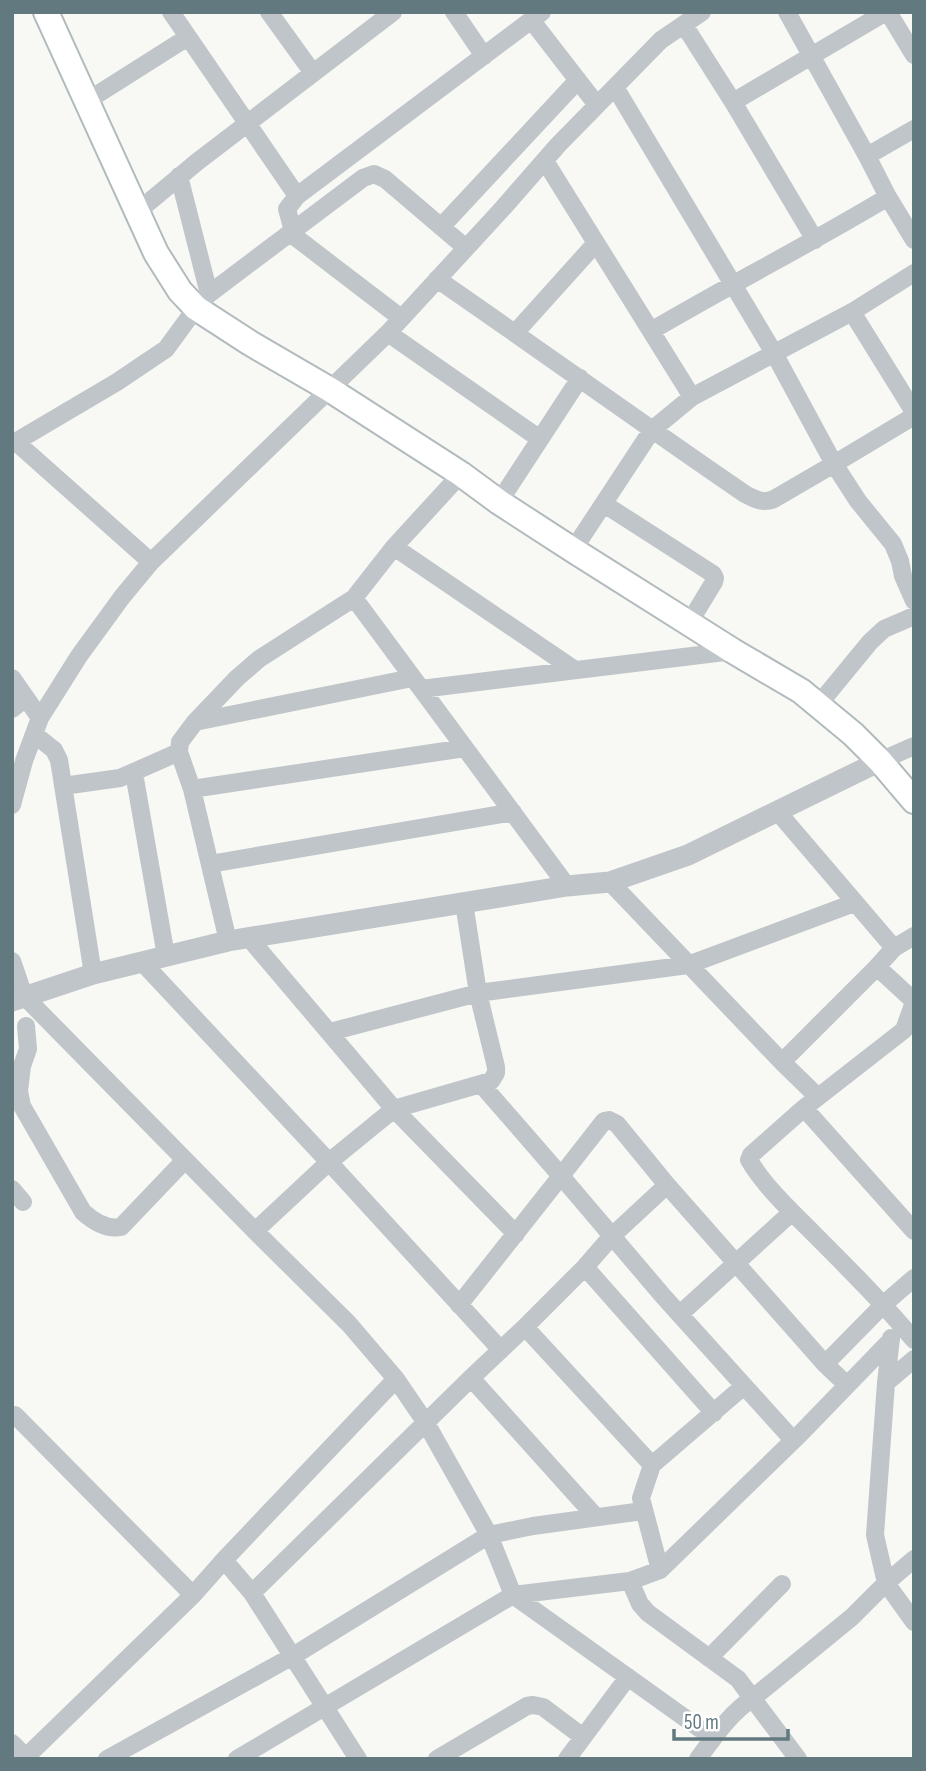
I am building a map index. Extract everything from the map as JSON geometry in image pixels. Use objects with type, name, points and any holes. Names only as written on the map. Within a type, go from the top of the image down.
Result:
[{"type":"main road","points":[[55,15],[87,102],[156,254],[180,291],[203,300],[250,343],[329,389],[573,550],[801,691],[853,734],[914,801]]},
{"type":"street","points":[[171,12],[297,196]]},
{"type":"street","points":[[269,12],[313,73]]},
{"type":"street","points":[[137,212],[179,176],[313,73],[371,19],[393,12]]},
{"type":"street","points":[[454,12],[484,56]]},
{"type":"street","points":[[12,805],[37,726],[100,626],[151,562],[388,333],[597,105],[661,40],[702,12]]},
{"type":"street","points":[[787,12],[914,240]]},
{"type":"street","points":[[733,102],[887,12],[914,55]]},
{"type":"street","points":[[401,318],[291,232],[287,209],[297,196],[537,17],[597,105]]},
{"type":"street","points":[[684,24],[815,240]]},
{"type":"street","points":[[87,102],[188,37]]},
{"type":"street","points":[[441,227],[578,80]]},
{"type":"street","points":[[615,87],[774,353],[834,464],[858,501],[893,544],[914,601]]},
{"type":"street","points":[[867,156],[914,128]]},
{"type":"street","points":[[545,161],[692,397]]},
{"type":"street","points":[[151,562],[14,443],[166,349],[203,300],[363,178],[374,174],[386,179],[466,248]]},
{"type":"street","points":[[179,176],[203,300]]},
{"type":"street","points":[[651,331],[888,197]]},
{"type":"street","points":[[515,333],[596,243]]},
{"type":"street","points":[[573,550],[652,430],[692,397],[852,312],[914,272]]},
{"type":"street","points":[[437,279],[745,494],[767,502],[914,414],[852,312]]},
{"type":"street","points":[[388,333],[540,439]]},
{"type":"street","points":[[499,502],[580,378]]},
{"type":"street","points":[[461,474],[394,547],[354,598],[259,659],[237,678],[195,722],[180,742],[179,752],[192,789],[210,864],[239,940],[330,1032],[394,1109],[516,1234]]},
{"type":"street","points":[[604,503],[713,574],[714,582],[689,623]]},
{"type":"street","points":[[394,547],[575,670]]},
{"type":"street","points":[[354,598],[567,886]]},
{"type":"street","points":[[819,704],[884,629],[914,616]]},
{"type":"street","points":[[195,722],[417,684],[575,670],[733,651]]},
{"type":"street","points":[[12,678],[19,703],[59,760],[93,974]]},
{"type":"street","points":[[18,999],[93,974],[239,940],[567,886],[610,882],[688,855],[914,746]]},
{"type":"street","points":[[192,789],[465,748]]},
{"type":"street","points":[[63,786],[134,774],[179,752]]},
{"type":"street","points":[[134,774],[166,956]]},
{"type":"street","points":[[778,811],[894,948]]},
{"type":"street","points":[[210,864],[513,813]]},
{"type":"street","points":[[610,882],[782,1062],[914,1231]]},
{"type":"street","points":[[255,1231],[329,1162],[394,1109],[494,1078],[496,1067],[478,993],[464,903]]},
{"type":"street","points":[[330,1032],[478,993],[688,965],[854,903]]},
{"type":"street","points":[[782,1062],[894,948],[914,936]]},
{"type":"street","points":[[12,961],[18,999],[41,1014],[349,1324],[396,1379],[426,1423],[489,1535],[513,1595],[713,1738]]},
{"type":"street","points":[[142,962],[500,1350]]},
{"type":"street","points":[[877,968],[914,1002],[909,1036],[811,1102],[748,1160],[792,1212],[890,1311],[914,1340]]},
{"type":"street","points":[[41,1014],[19,1032],[28,1049],[22,1066],[19,1091],[22,1106],[83,1212],[90,1219],[113,1229],[121,1227],[185,1160]]},
{"type":"street","points":[[481,1084],[793,1440]]},
{"type":"street","points":[[459,1305],[600,1125],[608,1119],[617,1124],[667,1185],[825,1364],[847,1385]]},
{"type":"street","points":[[253,1593],[525,1327],[612,1236],[667,1185]]},
{"type":"street","points":[[680,1314],[792,1212]]},
{"type":"street","points":[[585,1267],[714,1413]]},
{"type":"street","points":[[825,1364],[890,1311],[914,1278]]},
{"type":"street","points":[[890,1311],[891,1340],[875,1535],[886,1583],[914,1622]]},
{"type":"street","points":[[525,1327],[652,1465]]},
{"type":"street","points":[[239,1758],[513,1595],[630,1581],[660,1570],[891,1340]]},
{"type":"street","points":[[886,1383],[914,1359]]},
{"type":"street","points":[[471,1378],[596,1517]]},
{"type":"street","points":[[19,1752],[193,1595],[396,1379]]},
{"type":"street","points":[[660,1570],[641,1498],[652,1465],[744,1386]]},
{"type":"street","points":[[15,1415],[193,1595]]},
{"type":"street","points":[[107,1759],[293,1656],[489,1535],[533,1526],[643,1511]]},
{"type":"street","points":[[698,1759],[736,1712],[852,1617],[914,1559]]},
{"type":"street","points":[[224,1560],[253,1593],[358,1759]]},
{"type":"street","points":[[630,1581],[640,1604],[648,1613],[738,1679],[798,1759]]},
{"type":"street","points":[[709,1658],[782,1584]]},
{"type":"street","points":[[567,1759],[628,1677]]},
{"type":"street","points":[[437,1759],[533,1705],[543,1707],[583,1737]]}]
